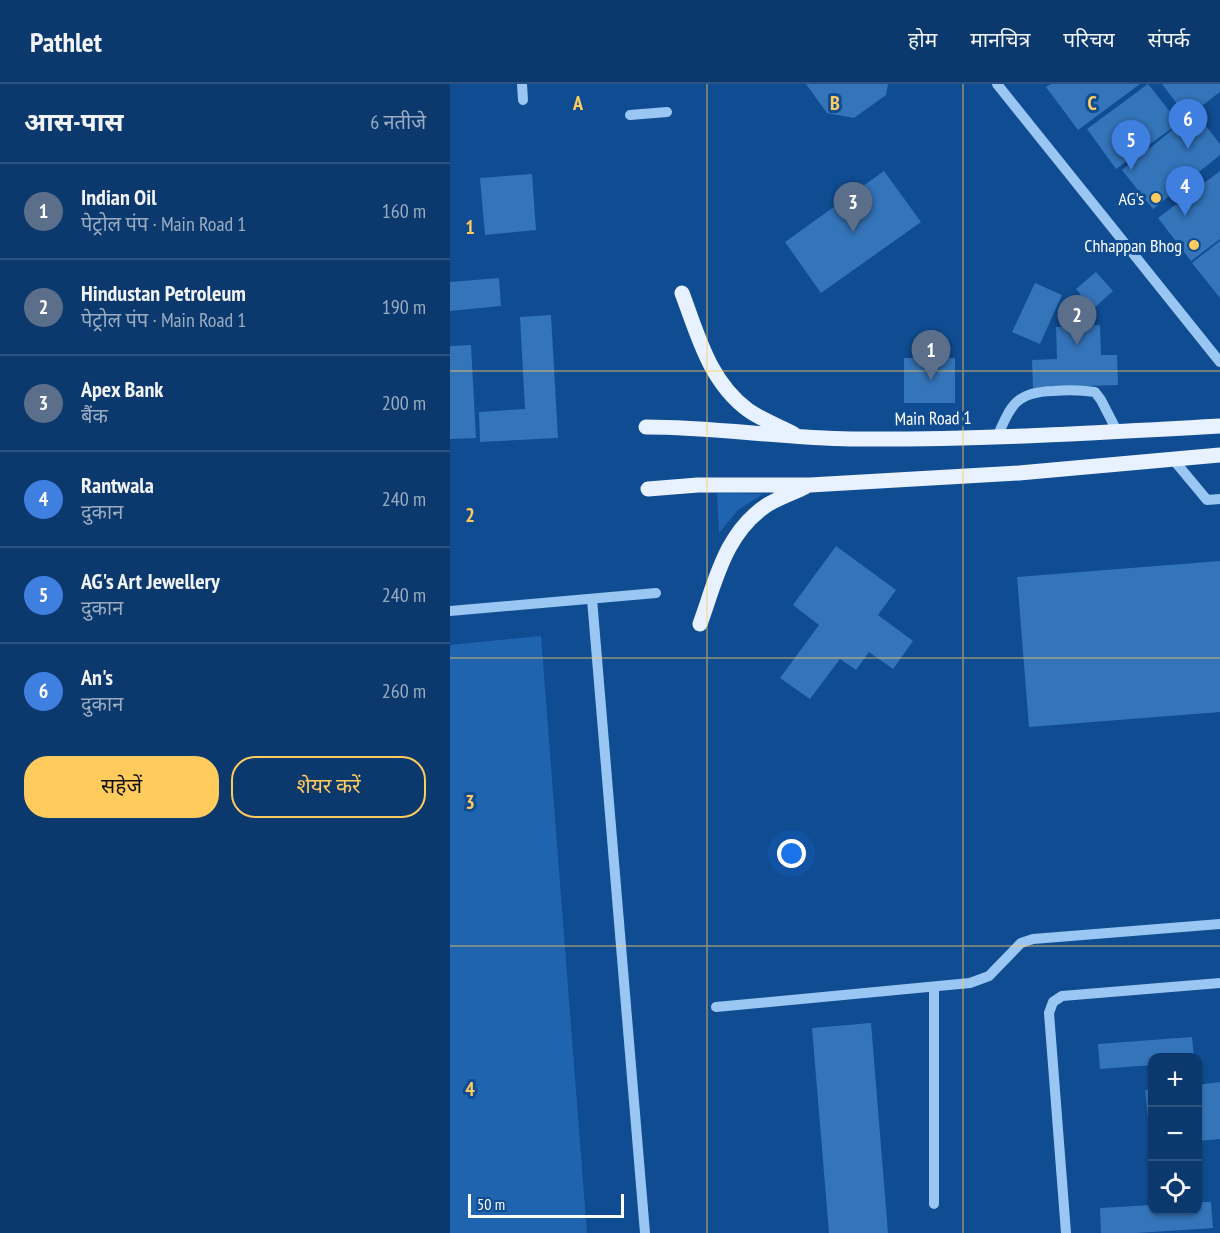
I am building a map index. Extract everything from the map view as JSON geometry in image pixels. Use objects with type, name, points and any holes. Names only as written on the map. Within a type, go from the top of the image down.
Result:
[{"type":"main road","points":[[682,292],[711,368],[725,388],[747,409],[800,437]]},
{"type":"main road","name":"Main Road 1","points":[[646,427],[694,427],[800,437],[851,439],[997,437],[1220,426]]},
{"type":"main road","points":[[648,489],[698,485],[810,485],[1019,473],[1220,455]]},
{"type":"main road","points":[[700,624],[731,542],[747,521],[768,504],[810,485]]},
{"type":"street","points":[[522,84],[523,100]]},
{"type":"street","points":[[997,84],[1220,362]]},
{"type":"street","points":[[630,114],[668,112]]},
{"type":"street","points":[[997,437],[1012,408],[1024,396],[1044,391],[1095,392],[1117,431]]},
{"type":"street","points":[[1173,458],[1207,500],[1220,499]]},
{"type":"street","points":[[450,611],[656,593]]},
{"type":"street","points":[[592,599],[645,1233]]},
{"type":"street","points":[[716,1007],[970,983],[989,976],[1020,943],[1033,939],[1220,924]]},
{"type":"street","points":[[1066,1233],[1049,1013],[1053,1002],[1062,996],[1220,983]]},
{"type":"street","points":[[934,987],[934,1204]]},
{"type":"shaded area","points":[[717,493],[763,494],[738,510],[719,533]]},
{"type":"shaded area","points":[[541,636],[587,1233],[450,1233],[450,645]]},
{"type":"building","points":[[806,84],[888,84],[886,95],[854,118],[827,113]]},
{"type":"building","points":[[1051,84],[1140,84],[1078,130],[1046,87]]},
{"type":"building","points":[[1148,84],[1179,123],[1116,169],[1087,129]]},
{"type":"building","points":[[1162,84],[1220,84],[1220,92],[1187,117]]},
{"type":"building","points":[[1195,112],[1220,144],[1220,155],[1153,209],[1122,170]]},
{"type":"building","points":[[884,171],[921,222],[821,293],[785,242]]},
{"type":"building","points":[[1220,171],[1220,239],[1191,261],[1158,218]]},
{"type":"building","points":[[532,174],[536,230],[485,235],[480,178]]},
{"type":"building","points":[[1220,241],[1220,298],[1192,263]]},
{"type":"building","points":[[1096,272],[1113,291],[1093,309],[1076,289]]},
{"type":"building","points":[[499,278],[501,306],[450,311],[450,282]]},
{"type":"building","points":[[1035,283],[1062,295],[1040,344],[1012,332]]},
{"type":"building","points":[[551,315],[558,438],[480,442],[479,412],[525,409],[520,317]]},
{"type":"building","points":[[1100,325],[1101,355],[1117,355],[1118,385],[1033,388],[1032,360],[1057,359],[1056,327]]},
{"type":"building","points":[[471,345],[476,438],[450,439],[450,346]]},
{"type":"building","points":[[904,358],[955,358],[955,403],[904,403]]},
{"type":"building","points":[[836,546],[896,590],[878,615],[913,641],[893,669],[869,652],[856,670],[840,659],[810,699],[780,678],[819,625],[793,605]]},
{"type":"building","points":[[1220,561],[1220,712],[1029,727],[1017,577]]},
{"type":"building","points":[[871,1023],[888,1233],[829,1233],[812,1028]]},
{"type":"building","points":[[1192,1037],[1194,1053],[1148,1053],[1148,1065],[1100,1069],[1098,1044]]},
{"type":"building","points":[[1220,1082],[1220,1139],[1202,1141],[1202,1084]]},
{"type":"building","points":[[1145,1090],[1148,1090],[1148,1119]]},
{"type":"building","points":[[1202,1202],[1211,1202],[1213,1228],[1101,1233],[1100,1208],[1148,1205],[1148,1215],[1202,1215]]},
{"type":"place","name":"An's","points":[[1188,149]]},
{"type":"place","name":"AG's Art Jewellery","points":[[1131,170]]},
{"type":"place","name":"AG's","points":[[1156,198]]},
{"type":"place","name":"Rantwala","points":[[1185,216]]},
{"type":"place","name":"Apex Bank","points":[[853,232]]},
{"type":"place","name":"Chhappan Bhog","points":[[1194,245]]},
{"type":"place","name":"Hindustan Petroleum","points":[[1077,345]]},
{"type":"place","name":"Indian Oil","points":[[931,380]]}]
